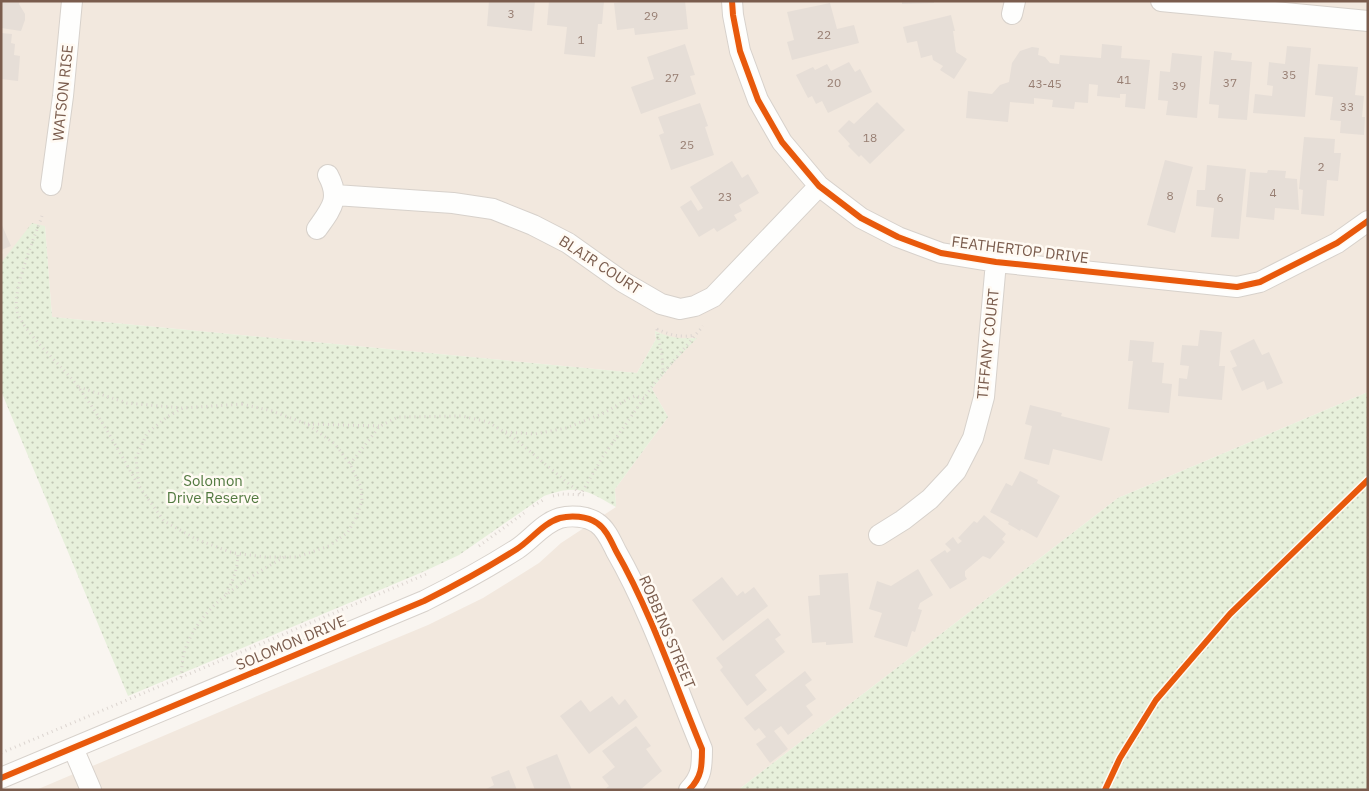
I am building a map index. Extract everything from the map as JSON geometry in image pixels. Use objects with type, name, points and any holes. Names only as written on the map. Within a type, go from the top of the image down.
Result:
[{"type":"street","name":"WATSON RISE","points":[[52,185],[72,1]]},
{"type":"street","name":"FEATHERTOP DRIVE","points":[[732,1],[740,51],[758,100],[782,142],[819,186],[861,218],[898,237],[941,253],[996,262],[1238,287],[1260,282],[1337,243],[1368,221]]},
{"type":"street","points":[[1161,1],[1368,21]]},
{"type":"street","points":[[317,229],[332,208],[335,195],[328,175]]},
{"type":"street","name":"BLAIR COURT","points":[[335,195],[453,203],[493,209],[533,225],[568,243],[661,304],[680,309],[695,306],[713,297],[819,186]]},
{"type":"street","name":"TIFFANY COURT","points":[[880,535],[923,504],[943,485],[956,471],[973,438],[984,397],[996,262]]},
{"type":"street","name":"SOLOMON DRIVE","points":[[1,778],[424,601],[474,576],[520,547],[546,525],[558,519],[580,517]]},
{"type":"street","name":"ROBBINS STREET","points":[[580,517],[597,523],[603,529],[630,576],[702,749],[702,766],[695,782]]},
{"type":"street","points":[[73,748],[91,790]]},
{"type":"path","points":[[42,216],[16,294],[18,312],[27,329],[78,387],[112,438],[139,486],[164,521],[196,539],[238,553],[265,557],[297,557],[329,546],[348,532],[356,518],[362,501],[361,487],[350,464],[334,444],[306,424],[272,411],[242,404],[183,408],[127,403],[78,387]]},
{"type":"path","points":[[581,494],[602,458],[644,398],[663,372],[703,326]]},
{"type":"path","points":[[663,372],[657,329],[671,336],[695,335]]},
{"type":"path","points":[[505,432],[535,434],[566,428],[602,414],[635,396],[644,398]]},
{"type":"path","points":[[139,486],[136,458],[147,433],[167,417],[183,408]]},
{"type":"path","points":[[350,464],[380,426],[398,417],[462,416],[488,422],[505,432],[581,494]]},
{"type":"path","points":[[306,424],[380,426]]},
{"type":"path","points":[[472,550],[539,502],[562,494],[581,494],[593,497]]},
{"type":"path","points":[[224,597],[233,580],[238,562],[238,553]]},
{"type":"path","points":[[181,677],[184,651],[197,625],[216,603],[246,580],[284,557]]},
{"type":"path","points":[[1,753],[434,570]]},
{"type":"shaded area","points":[[1,1],[1368,1],[1368,392],[1118,498],[738,790],[36,790],[428,625],[483,598],[539,563],[561,543],[616,507],[615,489],[668,417],[652,389],[696,338],[679,339],[668,337],[655,331],[656,339],[637,373],[52,317],[45,226],[1,263]]},
{"type":"green space","name":"Solomon Drive Reserve","points":[[32,223],[45,226],[52,317],[637,373],[656,339],[655,331],[675,338],[697,338],[672,364],[652,389],[668,417],[615,489],[616,507],[597,496],[582,491],[565,490],[544,496],[459,555],[128,696],[1,391],[1,263]]},
{"type":"green space","points":[[1368,392],[1368,790],[738,790],[1118,498]]},
{"type":"building","points":[[1,1],[20,1],[19,4],[25,14],[21,31],[1,28]]},
{"type":"building","points":[[489,1],[535,1],[532,31],[487,26]]},
{"type":"building","points":[[549,1],[604,1],[602,24],[598,24],[595,57],[564,54],[567,27],[547,25]]},
{"type":"building","points":[[630,1],[685,1],[688,29],[635,35],[634,28],[617,30],[614,3]]},
{"type":"building","points":[[902,1],[934,1],[934,3],[902,4]]},
{"type":"building","points":[[830,3],[837,29],[854,25],[859,43],[792,60],[787,42],[794,40],[787,12]]},
{"type":"building","points":[[951,15],[955,31],[953,31],[956,52],[967,59],[954,79],[940,70],[943,66],[933,60],[932,55],[921,58],[917,41],[907,43],[903,27]]},
{"type":"building","points":[[1,33],[12,34],[11,43],[15,44],[14,55],[20,56],[18,81],[1,79]]},
{"type":"building","points":[[685,44],[695,75],[690,76],[696,94],[641,114],[631,87],[654,79],[647,57]]},
{"type":"building","points":[[1102,44],[1122,46],[1121,58],[1150,60],[1145,109],[1125,107],[1126,94],[1120,94],[1120,98],[1097,96],[1098,85],[1089,84],[1088,103],[1075,102],[1074,109],[1052,107],[1053,100],[1034,98],[1034,104],[1010,102],[1008,122],[966,118],[968,91],[992,94],[1000,85],[1009,82],[1012,63],[1020,51],[1032,47],[1039,48],[1038,55],[1045,57],[1050,63],[1059,64],[1060,55],[1101,58]]},
{"type":"building","points":[[1287,46],[1311,48],[1305,117],[1253,113],[1255,94],[1272,96],[1273,86],[1267,85],[1269,62],[1285,64]]},
{"type":"building","points":[[1214,51],[1232,53],[1231,60],[1252,62],[1247,120],[1218,118],[1219,105],[1209,104]]},
{"type":"building","points":[[1172,53],[1202,56],[1197,118],[1166,115],[1168,101],[1158,100],[1160,71],[1170,72]]},
{"type":"building","points":[[849,62],[855,72],[860,69],[872,92],[828,113],[822,101],[816,104],[812,96],[808,98],[796,75],[813,67],[815,70],[827,64],[831,71]]},
{"type":"building","points":[[1318,64],[1358,67],[1355,95],[1364,96],[1362,117],[1365,117],[1364,135],[1340,133],[1341,121],[1330,120],[1333,97],[1315,95]]},
{"type":"building","points":[[877,102],[905,130],[870,164],[861,155],[859,157],[848,146],[850,144],[838,131],[849,120],[854,124]]},
{"type":"building","points":[[700,103],[708,126],[705,127],[714,155],[671,170],[659,135],[664,133],[658,117]]},
{"type":"building","points":[[1304,137],[1335,139],[1334,153],[1341,153],[1338,181],[1327,180],[1324,216],[1301,214],[1303,190],[1299,189]]},
{"type":"building","points":[[1165,160],[1193,167],[1175,233],[1147,225]]},
{"type":"building","points":[[732,161],[742,178],[748,174],[759,193],[739,205],[742,211],[734,215],[737,220],[717,232],[714,228],[699,237],[680,207],[691,200],[698,211],[703,208],[690,187]]},
{"type":"building","points":[[1207,165],[1246,169],[1239,239],[1211,237],[1214,208],[1196,206],[1197,190],[1205,190]]},
{"type":"building","points":[[1268,170],[1286,171],[1285,178],[1297,179],[1299,210],[1275,208],[1274,220],[1246,217],[1250,172],[1267,173]]},
{"type":"building","points":[[1,223],[11,246],[1,250]]},
{"type":"building","points":[[1200,330],[1222,332],[1219,366],[1225,366],[1222,400],[1178,396],[1179,378],[1187,379],[1189,366],[1180,365],[1182,345],[1198,346]]},
{"type":"building","points":[[1254,339],[1262,355],[1269,352],[1283,383],[1267,390],[1264,381],[1242,391],[1232,368],[1237,366],[1230,351]]},
{"type":"building","points":[[1130,340],[1154,342],[1152,362],[1164,363],[1162,383],[1172,384],[1169,413],[1128,409],[1133,361],[1128,361]]},
{"type":"building","points":[[1030,405],[1062,413],[1061,416],[1110,428],[1102,461],[1053,449],[1049,465],[1024,459],[1032,426],[1025,424]]},
{"type":"building","points":[[1020,471],[1038,480],[1037,483],[1060,496],[1037,538],[1021,529],[1020,531],[1008,524],[1009,522],[990,512],[1006,483],[1012,486]]},
{"type":"building","points":[[984,515],[1006,534],[1002,539],[1005,542],[990,559],[983,556],[965,571],[967,579],[950,589],[930,560],[945,550],[947,553],[951,550],[945,544],[953,537],[958,544],[962,541],[958,538],[974,521],[977,523]]},
{"type":"building","points":[[918,569],[933,595],[920,603],[918,609],[922,610],[915,632],[912,631],[907,647],[874,637],[882,613],[869,609],[877,581],[891,586]]},
{"type":"building","points":[[848,573],[853,643],[826,645],[826,642],[812,643],[808,596],[820,595],[819,575]]},
{"type":"building","points":[[722,577],[737,596],[743,591],[745,594],[754,587],[768,606],[723,641],[692,600]]},
{"type":"building","points":[[768,618],[781,635],[775,639],[785,652],[755,675],[767,690],[747,706],[720,670],[723,667],[716,658]]},
{"type":"building","points":[[805,671],[812,680],[805,685],[816,699],[806,706],[813,715],[788,735],[781,726],[774,731],[788,749],[770,763],[756,744],[766,737],[759,728],[755,731],[744,718]]},
{"type":"building","points":[[612,696],[619,705],[625,699],[638,717],[589,754],[560,716],[581,700],[590,712]]},
{"type":"building","points":[[636,726],[651,746],[646,749],[662,771],[640,790],[604,790],[609,786],[602,777],[615,767],[602,751]]},
{"type":"building","points":[[557,754],[572,790],[535,790],[526,767]]},
{"type":"building","points":[[509,770],[517,790],[484,790],[494,785],[491,777]]},
{"type":"cycle path","points":[[732,1],[740,51],[758,100],[782,142],[819,186],[861,218],[898,237],[941,253],[996,262],[1237,287],[1260,282],[1337,243],[1368,221]]},
{"type":"cycle path","points":[[1105,790],[1120,758],[1156,700],[1230,614],[1368,480]]},
{"type":"cycle path","points":[[1,778],[424,601],[506,556],[554,520],[574,516],[593,521],[606,532],[629,574],[651,623],[702,749],[700,771],[697,780],[689,790]]}]
